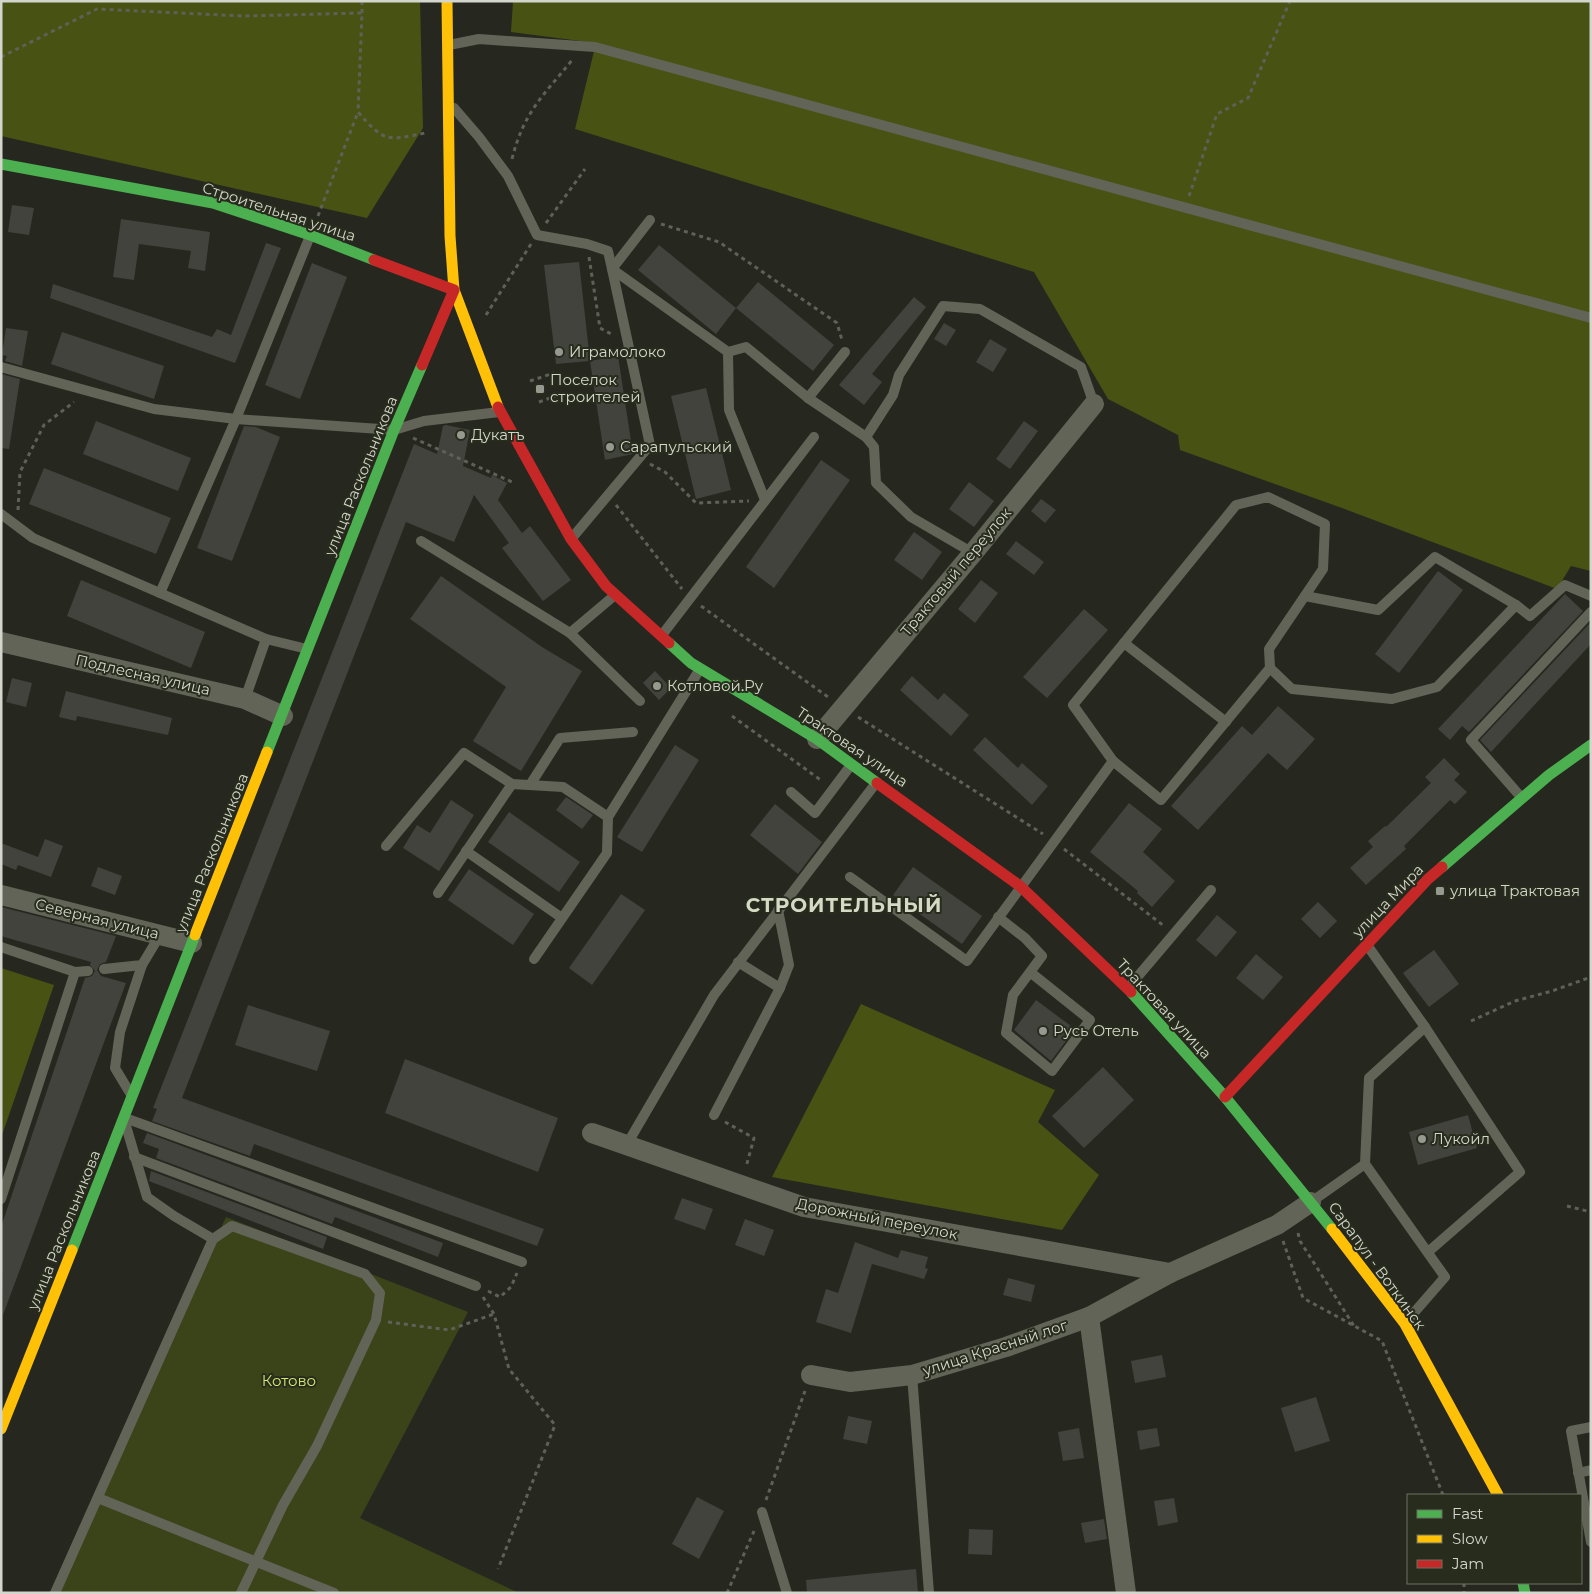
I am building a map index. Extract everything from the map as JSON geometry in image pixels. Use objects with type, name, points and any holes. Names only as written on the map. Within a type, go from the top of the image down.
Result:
[{"type":"main road","name":"улица Раскольникова","points":[[447,1],[450,236],[454,290],[498,406]]},
{"type":"main road","name":"Строительная улица","points":[[1,164],[213,203],[310,235],[454,290]]},
{"type":"main road","name":"улица Раскольникова","points":[[1,1429],[394,430],[454,290]]},
{"type":"main road","name":"Трактовая улица","points":[[498,406],[571,539],[606,586],[700,668],[817,739],[1020,886],[1128,988],[1224,1097]]},
{"type":"main road","name":"улица Мира","points":[[1224,1097],[1428,879],[1548,776],[1591,745]]},
{"type":"main road","name":"Сарапул - Воткинск","points":[[1224,1097],[1311,1202],[1405,1324],[1497,1494]]},
{"type":"street","name":"Трактовый переулок","points":[[817,739],[973,553],[1094,404]]},
{"type":"street","name":"Подлесная улица","points":[[1,642],[245,698],[283,716]]},
{"type":"street","name":"Северная улица","points":[[1,895],[192,943]]},
{"type":"street","name":"Дорожный переулок","points":[[592,1133],[804,1207],[1170,1273]]},
{"type":"street","name":"улица Красный лог","points":[[811,1375],[850,1382],[912,1375],[1006,1347],[1089,1317],[1170,1273],[1277,1226],[1311,1202]]},
{"type":"street","name":"улица Красный лог","points":[[1089,1317],[1126,1593]]},
{"type":"lane","points":[[448,45],[479,39],[595,47],[1591,318]]},
{"type":"lane","points":[[448,102],[479,137],[508,176],[537,235],[587,244],[608,251],[650,445],[571,539]]},
{"type":"lane","points":[[612,269],[650,220]]},
{"type":"lane","points":[[160,594],[236,419],[310,235]]},
{"type":"lane","points":[[612,269],[728,352]]},
{"type":"lane","points":[[866,437],[893,394],[898,375],[943,306],[980,309],[1081,367],[1094,404]]},
{"type":"lane","points":[[728,352],[746,346],[808,398],[866,437],[874,447],[876,484],[912,517],[973,553]]},
{"type":"lane","points":[[728,352],[729,410],[765,500]]},
{"type":"lane","points":[[808,398],[845,352]]},
{"type":"lane","points":[[1,367],[154,409],[236,419],[394,430],[424,421],[498,406]]},
{"type":"lane","points":[[662,636],[814,436]]},
{"type":"lane","points":[[1270,668],[1161,800],[1112,761],[1072,705],[1236,505],[1268,497],[1325,524],[1323,570],[1268,648],[1270,668],[1292,689],[1392,699],[1437,688],[1516,605]]},
{"type":"lane","points":[[1,514],[32,538],[266,639],[309,649]]},
{"type":"lane","points":[[421,541],[570,633],[640,701]]},
{"type":"lane","points":[[1305,596],[1378,610],[1435,557],[1516,605],[1530,616],[1565,585],[1591,596]]},
{"type":"lane","points":[[570,633],[616,594]]},
{"type":"lane","points":[[1522,798],[1471,740],[1591,612]]},
{"type":"lane","points":[[245,698],[266,639]]},
{"type":"lane","points":[[1124,643],[1226,722]]},
{"type":"lane","points":[[534,958],[607,852],[608,818],[700,668]]},
{"type":"lane","points":[[530,785],[560,738],[633,732]]},
{"type":"lane","points":[[386,846],[464,753],[512,784],[563,787],[608,818]]},
{"type":"lane","points":[[850,877],[967,961],[1112,761]]},
{"type":"lane","points":[[792,792],[815,813],[852,764]]},
{"type":"lane","points":[[626,1146],[714,995],[876,782]]},
{"type":"lane","points":[[438,893],[512,784]]},
{"type":"lane","points":[[466,851],[562,918]]},
{"type":"lane","points":[[1128,988],[1211,890]]},
{"type":"lane","points":[[714,1115],[780,988],[789,964],[778,910]]},
{"type":"lane","points":[[998,917],[1026,938],[1042,956],[1030,972],[1013,995],[1006,1033],[1052,1071],[1090,1020],[1030,972]]},
{"type":"lane","points":[[133,1096],[115,1068],[120,1032],[142,964],[160,935]]},
{"type":"lane","points":[[1366,945],[1426,1028],[1520,1172],[1428,1252]]},
{"type":"lane","points":[[1,947],[75,972],[88,971]]},
{"type":"lane","points":[[738,962],[780,988]]},
{"type":"lane","points":[[104,969],[142,964]]},
{"type":"lane","points":[[1,1199],[75,972]]},
{"type":"lane","points":[[1405,1324],[1446,1277],[1365,1164],[1369,1078],[1426,1028]]},
{"type":"lane","points":[[124,1118],[147,1197],[174,1216],[213,1239]]},
{"type":"lane","points":[[124,1118],[522,1262]]},
{"type":"lane","points":[[134,1157],[476,1286]]},
{"type":"lane","points":[[1311,1202],[1365,1164]]},
{"type":"lane","points":[[55,1593],[213,1239],[232,1226],[365,1274],[380,1293],[376,1320],[317,1446],[283,1504],[241,1593]]},
{"type":"lane","points":[[912,1375],[929,1593]]},
{"type":"lane","points":[[1582,1494],[1571,1431],[1591,1427]]},
{"type":"lane","points":[[1578,1473],[1591,1470]]},
{"type":"lane","points":[[1582,1494],[1591,1542]]},
{"type":"lane","points":[[98,1498],[334,1593]]},
{"type":"lane","points":[[762,1512],[787,1593]]},
{"type":"path","points":[[310,235],[358,112],[362,1]]},
{"type":"path","points":[[1184,208],[1217,114],[1248,98],[1290,1]]},
{"type":"path","points":[[1,57],[97,9],[243,16],[362,13]]},
{"type":"path","points":[[508,176],[517,139],[531,110],[582,46]]},
{"type":"path","points":[[358,112],[376,133],[395,139],[425,133],[426,125]]},
{"type":"path","points":[[472,337],[537,235],[585,169]]},
{"type":"path","points":[[650,220],[719,242],[794,292],[837,323],[845,352]]},
{"type":"path","points":[[587,244],[600,328],[628,343]]},
{"type":"path","points":[[530,381],[554,373]]},
{"type":"path","points":[[17,526],[20,472],[44,425],[89,391]]},
{"type":"path","points":[[539,402],[561,394]]},
{"type":"path","points":[[639,458],[665,472],[696,503],[765,500]]},
{"type":"path","points":[[608,495],[690,599],[844,707],[1054,841],[1174,934]]},
{"type":"path","points":[[1471,1021],[1515,1001],[1552,991],[1591,976]]},
{"type":"path","points":[[714,1115],[754,1138],[741,1186]]},
{"type":"path","points":[[1566,1206],[1591,1212]]},
{"type":"path","points":[[1294,1214],[1300,1241],[1354,1326]]},
{"type":"path","points":[[1277,1226],[1303,1298],[1382,1341],[1443,1494]]},
{"type":"path","points":[[476,1286],[500,1297],[511,1287],[522,1262]]},
{"type":"path","points":[[476,1286],[494,1314],[508,1369],[555,1425],[498,1569]]},
{"type":"path","points":[[376,1320],[449,1330],[494,1314]]},
{"type":"path","points":[[727,1593],[762,1512],[811,1375]]},
{"type":"green space","points":[[1,1],[420,1],[423,128],[367,218],[1,136]]},
{"type":"green space","points":[[513,1],[1591,1],[1591,571],[1571,566],[1557,589],[1342,508],[1180,450],[1178,435],[1108,399],[1034,272],[575,129],[596,43],[511,32]]},
{"type":"green space","points":[[1,968],[54,985],[1,1138]]},
{"type":"green space","points":[[861,1004],[1055,1090],[1038,1122],[1099,1175],[1062,1230],[772,1177]]},
{"type":"green space","name":"Котово","points":[[226,1217],[468,1312],[360,1518],[519,1593],[52,1593]]},
{"type":"building","points":[[12,205],[34,208],[29,235],[8,232]]},
{"type":"building","points":[[121,219],[210,232],[205,271],[188,268],[191,251],[139,244],[134,280],[113,277]]},
{"type":"building","points":[[266,243],[281,248],[235,363],[50,298],[53,284],[212,337],[217,329],[231,335]]},
{"type":"building","points":[[659,245],[736,308],[716,334],[638,270]]},
{"type":"building","points":[[579,262],[590,361],[556,364],[544,265]]},
{"type":"building","points":[[312,263],[347,277],[300,399],[265,385]]},
{"type":"building","points":[[758,282],[834,345],[813,371],[736,308]]},
{"type":"building","points":[[914,297],[926,307],[872,374],[882,382],[864,405],[839,385]]},
{"type":"building","points":[[944,323],[956,330],[946,346],[934,339]]},
{"type":"building","points":[[6,328],[28,331],[22,366],[5,361],[7,356],[2,355]]},
{"type":"building","points":[[62,332],[164,366],[154,399],[51,364]]},
{"type":"building","points":[[990,339],[1007,349],[993,372],[976,362]]},
{"type":"building","points":[[618,356],[633,454],[605,460],[590,361]]},
{"type":"building","points":[[1,374],[20,379],[9,449],[1,448]]},
{"type":"building","points":[[706,388],[731,490],[696,499],[671,396]]},
{"type":"building","points":[[96,421],[191,458],[178,491],[83,454]]},
{"type":"building","points":[[1024,421],[1038,431],[1010,469],[996,459]]},
{"type":"building","points":[[244,426],[256,427],[280,437],[232,561],[197,548]]},
{"type":"building","points":[[443,426],[470,430],[463,466],[491,478],[492,475],[507,483],[498,500],[522,533],[530,526],[571,580],[543,601],[502,548],[509,543],[474,495],[454,542],[406,522],[182,1098],[544,1229],[537,1246],[254,1144],[250,1156],[152,1121],[157,1109],[153,1108],[414,444],[437,454]]},
{"type":"building","points":[[821,460],[850,480],[774,588],[746,567]]},
{"type":"building","points":[[44,468],[171,518],[156,554],[29,504]]},
{"type":"building","points":[[969,482],[994,501],[974,527],[949,509]]},
{"type":"building","points":[[1041,499],[1056,510],[1045,523],[1031,511]]},
{"type":"building","points":[[914,532],[942,552],[922,580],[894,560]]},
{"type":"building","points":[[1016,541],[1044,562],[1034,575],[1006,554]]},
{"type":"building","points":[[1438,571],[1463,590],[1399,673],[1375,654]]},
{"type":"building","points":[[441,576],[542,647],[582,671],[521,771],[473,741],[506,687],[410,619]]},
{"type":"building","points":[[81,580],[205,632],[191,668],[67,616]]},
{"type":"building","points":[[981,580],[998,593],[975,623],[958,609]]},
{"type":"building","points":[[1565,594],[1583,611],[1469,732],[1462,726],[1450,740],[1438,729]]},
{"type":"building","points":[[1084,609],[1108,630],[1047,698],[1023,677]]},
{"type":"building","points":[[1591,622],[1591,644],[1491,752],[1480,740]]},
{"type":"building","name":"Котловой.Ру","points":[[655,671],[671,688],[659,700],[643,683]]},
{"type":"building","points":[[912,676],[938,700],[944,693],[969,715],[951,736],[900,690]]},
{"type":"building","points":[[12,678],[32,683],[26,707],[6,702]]},
{"type":"building","points":[[66,691],[172,718],[168,735],[77,716],[76,721],[59,717]]},
{"type":"building","points":[[1278,706],[1315,739],[1287,770],[1268,753],[1198,830],[1171,806],[1242,726],[1252,735]]},
{"type":"building","points":[[985,737],[1018,768],[1022,763],[1048,786],[1032,805],[973,750]]},
{"type":"building","points":[[675,745],[699,760],[642,852],[617,837]]},
{"type":"building","points":[[1444,758],[1460,774],[1454,780],[1467,792],[1455,804],[1450,800],[1404,846],[1406,849],[1366,885],[1350,868],[1373,847],[1368,841],[1386,827],[1431,783],[1425,777]]},
{"type":"building","points":[[566,797],[593,815],[582,829],[556,810]]},
{"type":"building","points":[[451,800],[474,815],[439,871],[403,848],[417,825],[430,833]]},
{"type":"building","points":[[1129,803],[1162,829],[1143,852],[1175,881],[1152,907],[1137,893],[1138,891],[1090,852]]},
{"type":"building","points":[[775,804],[822,842],[798,874],[750,835]]},
{"type":"building","points":[[509,812],[580,862],[559,892],[488,842]]},
{"type":"building","points":[[45,839],[63,846],[51,877],[18,865],[16,870],[1,864],[1,843],[38,857]]},
{"type":"building","points":[[98,867],[122,876],[115,895],[91,886]]},
{"type":"building","points":[[913,867],[982,916],[962,944],[893,895]]},
{"type":"building","points":[[469,869],[534,914],[513,945],[448,900]]},
{"type":"building","points":[[621,894],[645,910],[592,985],[569,968]]},
{"type":"building","points":[[1318,902],[1337,921],[1320,938],[1301,919]]},
{"type":"building","points":[[1,907],[116,936],[106,962],[100,964],[97,970],[101,976],[126,983],[3,1315],[1,1227],[85,978],[92,976],[95,971],[90,965],[91,962],[1,936]]},
{"type":"building","points":[[1217,915],[1237,932],[1216,957],[1196,940]]},
{"type":"building","points":[[1434,950],[1459,984],[1429,1007],[1403,973]]},
{"type":"building","points":[[1256,954],[1283,977],[1263,1000],[1236,978]]},
{"type":"building","points":[[1036,1000],[1075,1029],[1051,1061],[1014,1030]]},
{"type":"building","points":[[248,1005],[330,1031],[317,1071],[235,1045]]},
{"type":"building","points":[[405,1059],[558,1118],[538,1172],[385,1113]]},
{"type":"building","points":[[1103,1067],[1134,1100],[1084,1148],[1052,1116]]},
{"type":"building","points":[[1468,1115],[1477,1148],[1418,1165],[1409,1132]]},
{"type":"building","points":[[147,1133],[443,1243],[438,1257],[335,1217],[332,1224],[156,1158],[159,1149],[143,1143]]},
{"type":"building","points":[[151,1171],[327,1237],[323,1249],[149,1181]]},
{"type":"building","points":[[682,1198],[713,1209],[705,1230],[674,1219]]},
{"type":"building","points":[[745,1219],[774,1230],[764,1256],[735,1245]]},
{"type":"building","points":[[855,1242],[898,1258],[901,1250],[928,1257],[925,1268],[928,1269],[924,1279],[872,1264],[851,1333],[816,1322],[826,1289],[838,1293]]},
{"type":"building","points":[[1008,1278],[1035,1285],[1031,1302],[1003,1295]]},
{"type":"building","points":[[1162,1355],[1166,1377],[1135,1383],[1131,1361]]},
{"type":"building","points":[[1316,1397],[1330,1441],[1295,1452],[1281,1408]]},
{"type":"building","points":[[848,1416],[872,1421],[867,1444],[843,1439]]},
{"type":"building","points":[[1079,1428],[1084,1458],[1063,1461],[1058,1432]]},
{"type":"building","points":[[1157,1428],[1160,1446],[1140,1450],[1137,1431]]},
{"type":"building","points":[[697,1497],[724,1511],[699,1559],[672,1544]]},
{"type":"building","points":[[1174,1498],[1178,1522],[1158,1526],[1154,1501]]},
{"type":"building","points":[[1104,1519],[1107,1539],[1085,1543],[1081,1523]]},
{"type":"building","points":[[969,1529],[993,1530],[992,1555],[968,1554]]},
{"type":"building","points":[[916,1569],[918,1593],[807,1593],[806,1580]]},
{"type":"traffic: fast","points":[[1,164],[213,203],[310,235],[374,260]]},
{"type":"traffic: fast","points":[[267,752],[394,430],[422,365]]},
{"type":"traffic: fast","points":[[669,643],[691,663],[817,739],[877,783]]},
{"type":"traffic: fast","points":[[1442,867],[1549,775],[1591,745]]},
{"type":"traffic: fast","points":[[72,1250],[195,935]]},
{"type":"traffic: fast","points":[[1131,992],[1225,1097],[1332,1229]]},
{"type":"traffic: fast","points":[[1523,1584],[1525,1593]]},
{"type":"traffic: slow","points":[[447,1],[450,236],[454,290],[498,407]]},
{"type":"traffic: slow","points":[[195,935],[267,752]]},
{"type":"traffic: slow","points":[[1332,1229],[1405,1324],[1497,1494]]},
{"type":"traffic: slow","points":[[1,1429],[72,1250]]},
{"type":"traffic: jam","points":[[374,260],[454,290],[422,365]]},
{"type":"traffic: jam","points":[[498,407],[571,539],[606,586],[669,643]]},
{"type":"traffic: jam","points":[[877,783],[1020,886],[1131,992]]},
{"type":"traffic: jam","points":[[1225,1097],[1428,879],[1442,867]]},
{"type":"place","name":"Играмолоко","points":[[559,352]]},
{"type":"place","name":"Поселок строителей","points":[[540,389]]},
{"type":"place","name":"Дукатъ","points":[[461,435]]},
{"type":"place","name":"Сарапульский","points":[[610,447]]},
{"type":"place","name":"Котловой.Ру","points":[[657,686]]},
{"type":"place","name":"улица Трактовая","points":[[1440,891]]},
{"type":"place","name":"Русь Отель","points":[[1043,1031]]},
{"type":"place","name":"Лукойл","points":[[1422,1139]]},
{"type":"district","name":"СТРОИТЕЛЬНЫЙ","points":[[844,905]]}]
